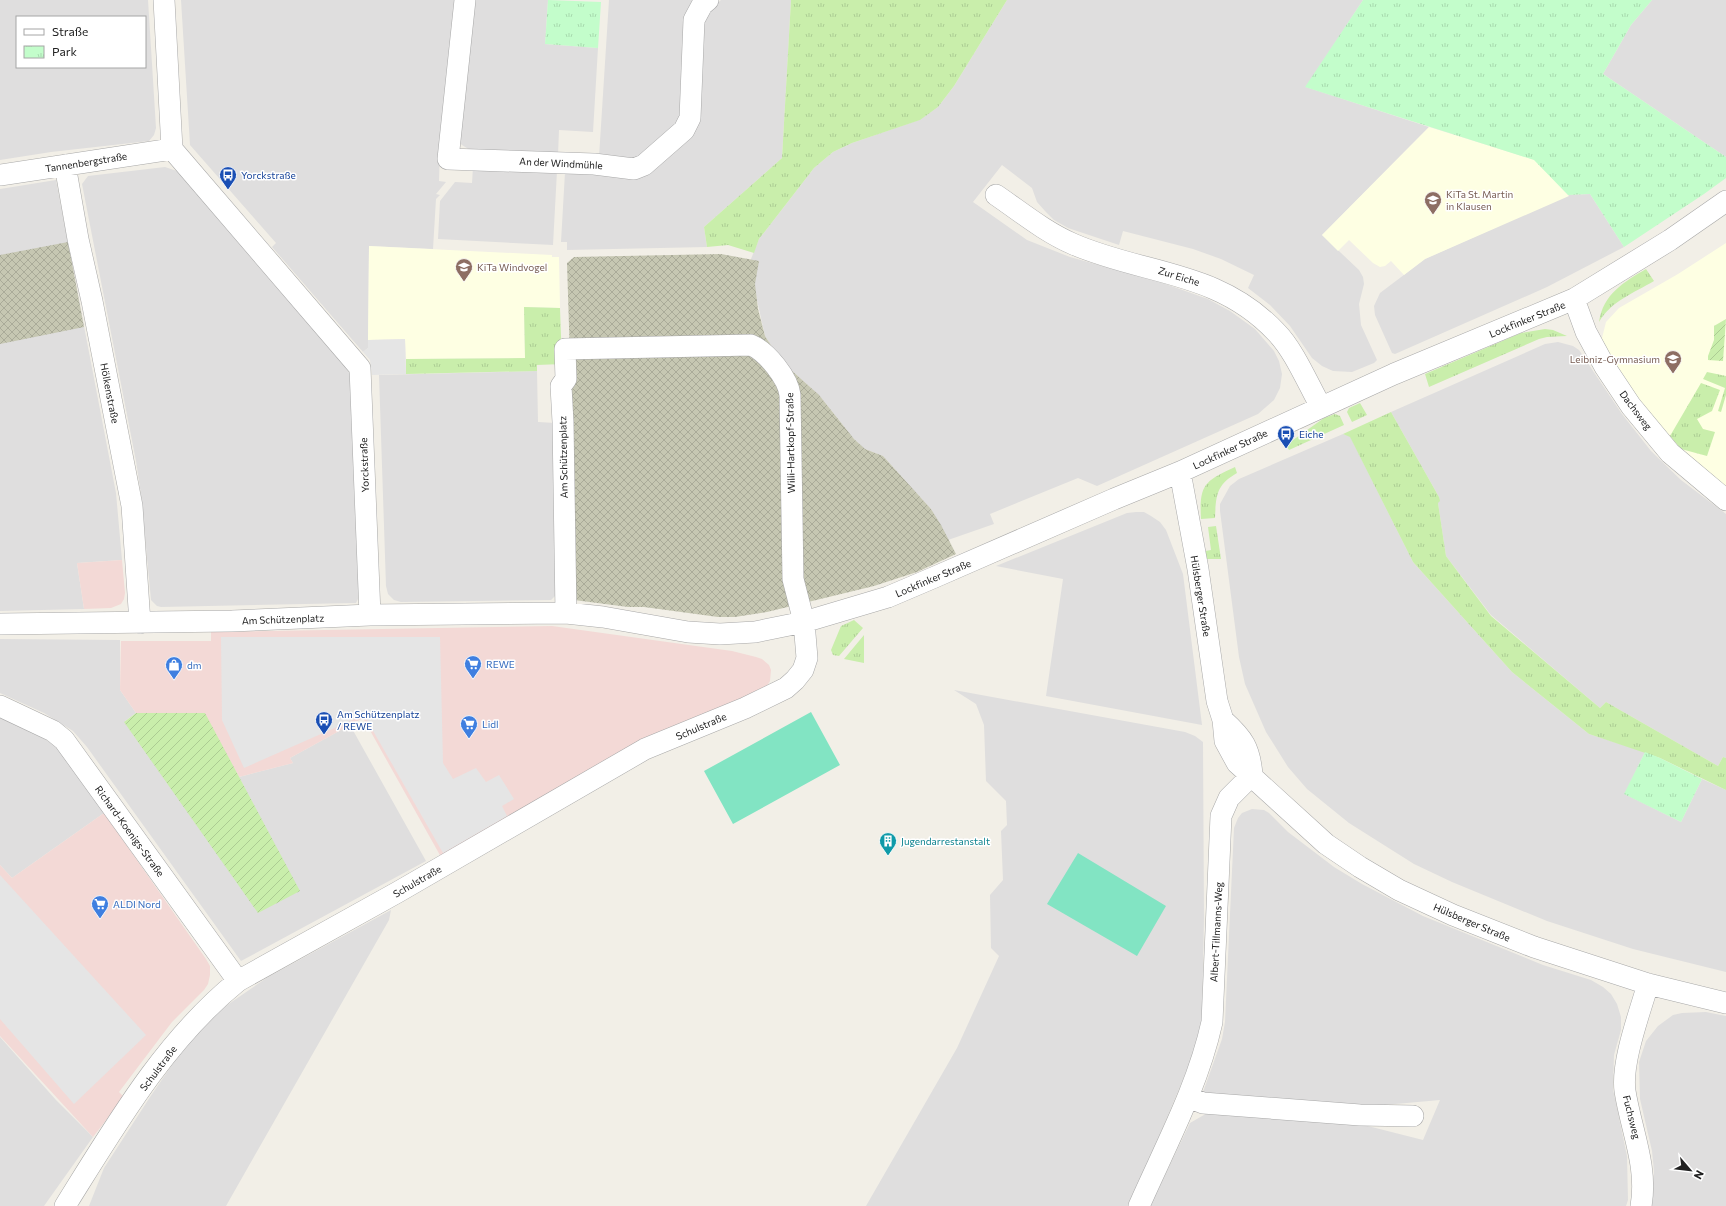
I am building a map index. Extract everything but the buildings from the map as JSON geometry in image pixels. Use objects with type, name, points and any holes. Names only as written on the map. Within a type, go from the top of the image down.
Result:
[{"type":"street","points":[[164,0],[172,149]]},
{"type":"street","name":"An der Windmühle","points":[[465,0],[448,158],[588,164],[634,169],[644,165],[684,130],[690,118],[694,20],[702,5],[708,0]]},
{"type":"street","name":"Tannenbergstraße","points":[[0,176],[172,149]]},
{"type":"street","name":"Yorckstraße","points":[[172,149],[360,368],[370,615]]},
{"type":"street","name":"Hölkenstraße","points":[[65,166],[132,506],[140,622]]},
{"type":"street","name":"Zur Eiche","points":[[996,195],[1051,233],[1073,244],[1196,281],[1218,290],[1253,310],[1277,333],[1295,359],[1321,408]]},
{"type":"street","name":"Lockfinker Straße","points":[[804,622],[888,597],[1180,472],[1394,374],[1574,299],[1670,240],[1726,201]]},
{"type":"street","name":"Dachsweg","points":[[1574,299],[1586,332],[1605,367],[1631,406],[1670,453],[1726,500]]},
{"type":"street","name":"Willi-Hartkopf-Straße","points":[[565,349],[751,345],[765,353],[787,383],[789,389],[793,579],[804,622]]},
{"type":"street","name":"Am Schützenplatz","points":[[565,349],[566,379],[561,386],[563,422],[566,613]]},
{"type":"street","name":"Hülsberger Straße","points":[[1180,472],[1198,569],[1217,701],[1223,720],[1238,734],[1251,757],[1252,775],[1326,844],[1360,867],[1399,890],[1453,915],[1534,947],[1648,984],[1726,1003]]},
{"type":"street","name":"Am Schützenplatz","points":[[0,624],[140,622],[370,615],[566,613],[603,617],[688,632],[720,634],[755,632],[804,622]]},
{"type":"street","name":"Schulstraße","points":[[65,1206],[124,1114],[160,1062],[216,999],[238,981],[398,892],[645,749],[744,708],[786,688],[803,670],[807,658],[804,622]]},
{"type":"street","name":"Richard-Koenigs-Straße","points":[[0,706],[53,731],[64,740],[238,981]]},
{"type":"street","name":"Albert-Tillmanns-Weg","points":[[1139,1206],[1188,1096],[1208,1038],[1212,1022],[1221,816],[1229,798],[1252,775]]},
{"type":"street","name":"Fuchsweg","points":[[1641,1206],[1642,1173],[1639,1146],[1625,1090],[1625,1070],[1648,984]]},
{"type":"street","points":[[1188,1096],[1203,1103],[1360,1115],[1413,1116]]},
{"type":"shaded area","points":[[0,0],[148,0],[156,128],[154,135],[149,141],[51,152],[0,160]]},
{"type":"shaded area","points":[[181,0],[455,0],[440,148],[439,181],[446,182],[436,194],[440,195],[436,199],[433,249],[369,246],[368,348],[363,352],[272,247],[276,243],[190,145]]},
{"type":"shaded area","points":[[472,0],[548,0],[545,44],[598,48],[593,132],[559,130],[558,155],[470,150],[459,142]]},
{"type":"shaded area","points":[[609,0],[695,0],[680,121],[638,159],[599,157]]},
{"type":"shaded area","points":[[721,0],[791,0],[782,158],[704,227],[707,247],[567,250],[567,242],[561,242],[565,172],[632,176],[690,136],[703,19],[707,12]]},
{"type":"shaded area","points":[[1007,0],[1363,0],[1306,87],[1429,127],[1322,235],[1359,270],[1363,277],[1364,284],[1359,304],[1361,325],[1377,360],[1374,363],[1352,372],[1333,371],[1322,366],[1312,358],[1290,326],[1270,305],[1248,288],[1254,275],[1221,259],[1193,249],[1123,231],[1119,245],[1068,228],[1054,220],[1045,211],[1037,202],[1032,188],[1002,165],[973,202],[1027,240],[1070,257],[1160,282],[1208,299],[1230,311],[1255,329],[1274,351],[1279,361],[1282,374],[1280,388],[1274,400],[1258,414],[1097,486],[1078,478],[990,514],[994,524],[948,540],[931,509],[883,456],[865,449],[854,439],[819,395],[781,361],[765,336],[749,264],[759,239],[814,168],[833,152],[852,143],[919,120],[938,107],[954,86]]},
{"type":"shaded area","points":[[1652,0],[1726,0],[1726,157],[1603,74],[1631,25]]},
{"type":"shaded area","name":"KiTa St. Martin in Klausen","points":[[1429,127],[1535,160],[1569,196],[1425,259],[1404,275],[1391,261],[1385,266],[1380,267],[1373,263],[1349,240],[1338,251],[1322,235]]},
{"type":"shaded area","points":[[165,167],[177,171],[338,356],[350,374],[359,590],[356,603],[161,607],[157,606],[151,600],[141,495],[136,461],[82,184],[88,176]]},
{"type":"shaded area","points":[[473,167],[557,171],[553,245],[438,239],[440,201],[455,182],[472,183]]},
{"type":"shaded area","points":[[56,180],[116,493],[122,560],[77,563],[84,609],[0,611],[0,189]]},
{"type":"shaded area","points":[[1590,194],[1624,247],[1547,287],[1395,354],[1392,353],[1375,315],[1374,306],[1380,293],[1425,259],[1568,195]]},
{"type":"shaded area","points":[[68,242],[84,327],[0,344],[0,255]]},
{"type":"shaded area","name":"Leibniz-Gymnasium","points":[[1726,243],[1726,490],[1687,457],[1638,400],[1604,348],[1602,338],[1606,322],[1619,308],[1678,274]]},
{"type":"shaded area","name":"KiTa Windvogel","points":[[369,246],[552,255],[552,257],[559,257],[560,308],[524,307],[525,358],[406,359],[405,339],[368,340]]},
{"type":"shaded area","points":[[721,254],[759,261],[755,284],[758,309],[765,336],[781,361],[819,395],[854,439],[865,449],[883,456],[931,509],[956,554],[917,572],[874,586],[767,612],[735,617],[718,617],[644,607],[628,607],[574,600],[572,422],[567,263],[574,257]]},
{"type":"shaded area","points":[[405,339],[406,374],[372,375],[370,360],[363,352],[368,348],[368,340]]},
{"type":"shaded area","points":[[1558,342],[1573,346],[1579,350],[1622,414],[1651,451],[1681,480],[1726,514],[1726,758],[1723,757],[1718,766],[1606,702],[1600,708],[1491,615],[1446,556],[1438,503],[1439,497],[1391,412],[1545,344]]},
{"type":"shaded area","points":[[537,371],[538,422],[555,423],[558,593],[551,600],[401,602],[394,600],[388,594],[386,586],[379,375]]},
{"type":"shaded area","points":[[1343,434],[1350,436],[1413,562],[1512,672],[1589,734],[1645,752],[1625,794],[1681,822],[1702,779],[1726,790],[1726,972],[1633,949],[1547,921],[1452,882],[1414,864],[1349,823],[1307,789],[1288,767],[1266,732],[1245,684],[1239,657],[1220,504],[1230,486],[1239,479]]},
{"type":"shaded area","points":[[1144,512],[1160,522],[1166,530],[1183,574],[1202,725],[1046,696],[1063,579],[996,566],[1127,513]]},
{"type":"shaded area","points":[[122,560],[125,593],[121,604],[111,608],[84,609],[77,563]]},
{"type":"shaded area","points":[[552,626],[732,651],[756,657],[762,659],[769,665],[771,670],[770,681],[767,686],[441,857],[363,718],[290,758],[293,763],[239,777],[204,713],[136,713],[120,690],[121,641],[211,641],[211,632]]},
{"type":"shaded area","points":[[221,637],[440,637],[443,763],[453,779],[476,768],[486,782],[499,775],[514,799],[502,806],[507,816],[443,853],[364,715],[244,768],[222,720]]},
{"type":"shaded area","points":[[0,639],[120,640],[120,690],[136,713],[125,721],[299,891],[239,777],[293,763],[290,758],[350,725],[426,861],[241,961],[87,747],[73,731],[44,713],[0,693]]},
{"type":"shaded area","points":[[954,690],[1185,732],[1195,736],[1203,742],[1204,917],[1202,1023],[1200,1039],[1130,1206],[866,1206],[957,1048],[999,956],[991,948],[990,895],[1003,880],[1001,831],[1007,825],[1006,801],[986,781],[984,725],[976,704]]},
{"type":"shaded area","points":[[0,717],[37,734],[54,745],[67,760],[104,813],[12,878],[0,865]]},
{"type":"shaded area","points":[[1252,809],[1264,810],[1269,813],[1288,832],[1334,867],[1362,884],[1423,916],[1543,965],[1591,980],[1611,994],[1617,1004],[1621,1017],[1621,1030],[1614,1055],[1613,1089],[1627,1156],[1628,1200],[1626,1206],[1150,1206],[1190,1123],[1209,1112],[1356,1123],[1423,1140],[1440,1100],[1362,1107],[1210,1095],[1203,1092],[1222,1039],[1225,1022],[1234,828],[1242,813]]},
{"type":"shaded area","points":[[104,813],[206,959],[210,966],[210,975],[208,984],[204,990],[172,1022],[119,1092],[124,1097],[93,1137],[0,1036],[0,865],[12,878]]},
{"type":"shaded area","points":[[0,875],[146,1035],[74,1104],[0,1019]]},
{"type":"shaded area","points":[[391,910],[389,920],[226,1206],[89,1206],[104,1168],[152,1094],[181,1052],[217,1012],[268,977]]},
{"type":"shaded area","points":[[1706,1012],[1726,1016],[1726,1206],[1651,1206],[1654,1171],[1652,1151],[1640,1099],[1639,1062],[1646,1041],[1658,1026],[1673,1015]]},
{"type":"shaded area","points":[[0,1037],[56,1100],[93,1137],[44,1206],[0,1206]]},
{"type":"green space","points":[[548,0],[601,2],[598,48],[545,44]]},
{"type":"green space","points":[[791,0],[1007,0],[954,86],[938,107],[920,120],[852,143],[833,152],[814,168],[759,239],[754,253],[728,245],[707,247],[704,227],[782,158]]},
{"type":"green space","points":[[1363,0],[1652,0],[1631,25],[1603,74],[1726,157],[1726,178],[1624,247],[1590,194],[1568,195],[1534,160],[1305,87]]},
{"type":"green space","points":[[1646,269],[1654,281],[1616,303],[1599,322],[1601,312],[1610,296],[1623,284]]},
{"type":"green space","points":[[524,307],[560,308],[562,364],[537,365],[537,371],[406,374],[406,359],[525,358]]},
{"type":"green space","points":[[1726,319],[1723,361],[1708,360],[1714,340],[1714,326]]},
{"type":"green space","points":[[1545,329],[1553,330],[1567,336],[1539,339],[1429,387],[1425,374],[1521,333]]},
{"type":"green space","points":[[1707,372],[1726,376],[1726,395],[1721,412],[1718,411],[1725,388],[1703,379]]},
{"type":"green space","points":[[1701,383],[1720,390],[1712,411],[1697,419],[1703,429],[1715,432],[1707,456],[1681,449],[1670,436]]},
{"type":"green space","points":[[1360,403],[1367,415],[1352,422],[1347,412],[1349,408]]},
{"type":"green space","points":[[1391,412],[1439,497],[1440,501],[1438,503],[1446,556],[1491,616],[1600,708],[1606,702],[1718,766],[1723,757],[1726,758],[1726,790],[1660,758],[1589,734],[1512,672],[1413,562],[1350,437],[1343,434]]},
{"type":"green space","points":[[1335,414],[1340,416],[1344,425],[1289,450],[1286,445],[1324,418]]},
{"type":"green space","points":[[1235,467],[1237,473],[1225,482],[1218,492],[1215,518],[1201,519],[1201,498],[1206,485],[1217,476]]},
{"type":"green space","points":[[1216,526],[1221,559],[1206,559],[1205,551],[1211,550],[1208,527]]},
{"type":"green space","points":[[854,620],[863,628],[839,656],[833,655],[831,650],[841,626]]},
{"type":"green space","points":[[864,635],[864,663],[844,659]]},
{"type":"green space","points":[[811,712],[840,765],[733,824],[704,771]]},
{"type":"green space","points":[[136,713],[205,713],[300,891],[258,913],[124,722]]},
{"type":"green space","points":[[1645,752],[1702,779],[1681,822],[1624,794]]},
{"type":"green space","points":[[1078,853],[1166,906],[1137,956],[1047,904]]},
{"type":"place","name":"Yorckstraße","points":[[228,190]]},
{"type":"place","name":"KiTa St. Martin in Klausen","points":[[1433,215]]},
{"type":"place","name":"KiTa Windvogel","points":[[464,282]]},
{"type":"place","name":"Leibniz-Gymnasium","points":[[1673,374]]},
{"type":"place","name":"Eiche","points":[[1286,449]]},
{"type":"place","name":"REWE","points":[[473,679]]},
{"type":"place","name":"dm","points":[[174,680]]},
{"type":"place","name":"Am Schützenplatz / REWE","points":[[324,735]]},
{"type":"place","name":"Lidl","points":[[469,739]]},
{"type":"place","name":"Jugendarrestanstalt","points":[[888,856]]},
{"type":"place","name":"ALDI Nord","points":[[100,919]]}]
